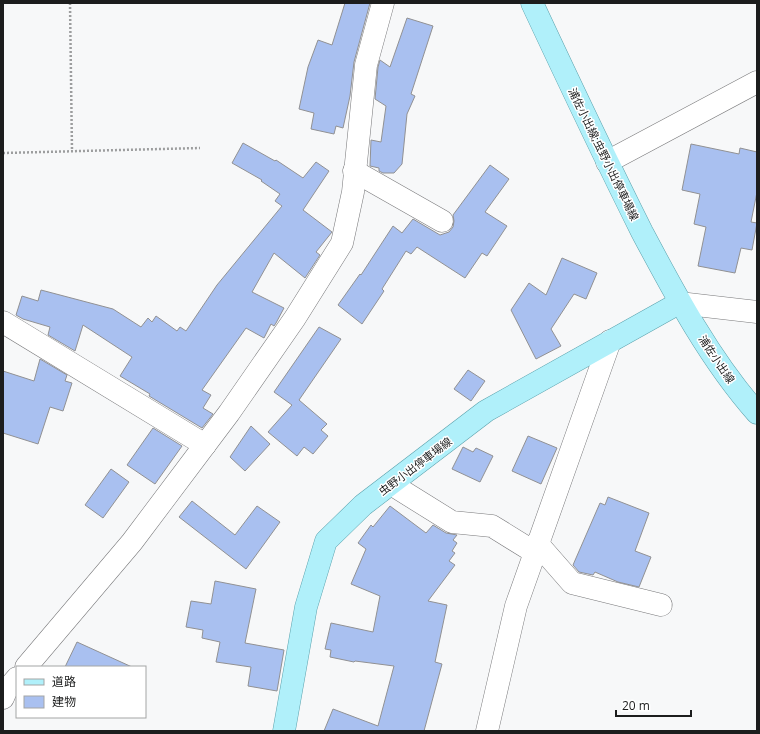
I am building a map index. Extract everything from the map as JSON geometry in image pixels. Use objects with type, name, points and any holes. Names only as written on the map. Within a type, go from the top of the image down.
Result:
[{"type":"main road","name":"浦佐小出線;虫野小出停車場線","points":[[532,3],[606,162],[679,302]]},
{"type":"main road","name":"虫野小出停車場線","points":[[284,731],[306,607],[326,541],[363,505],[486,411],[679,302]]},
{"type":"main road","name":"浦佐小出線","points":[[679,302],[741,395],[757,413]]},
{"type":"street","points":[[27,666],[132,542],[205,445],[295,318],[342,243],[353,192],[366,65],[383,3]]},
{"type":"street","points":[[606,162],[757,82]]},
{"type":"street","points":[[354,171],[442,221]]},
{"type":"street","points":[[679,302],[757,312]]},
{"type":"street","points":[[3,322],[205,445]]},
{"type":"street","points":[[487,731],[516,606],[610,341]]},
{"type":"street","points":[[391,484],[452,522],[492,526],[536,547],[572,583],[661,605]]},
{"type":"street","points":[[3,698],[6,691],[16,679]]},
{"type":"path","points":[[70,3],[72,151]]},
{"type":"path","points":[[3,153],[200,148]]},
{"type":"building","points":[[345,3],[370,3],[354,62],[350,96],[343,128],[336,126],[334,134],[311,129],[314,113],[299,109],[308,67],[318,40],[332,45]]},
{"type":"building","points":[[407,18],[433,26],[411,94],[415,96],[407,114],[402,164],[394,173],[383,173],[379,171],[379,168],[370,166],[371,140],[381,142],[386,106],[375,99],[378,67],[380,60],[390,67]]},
{"type":"building","points":[[243,143],[275,161],[276,160],[303,178],[316,162],[329,171],[303,210],[332,232],[316,252],[320,255],[305,278],[274,253],[252,292],[284,308],[274,326],[271,324],[264,338],[246,328],[202,390],[211,395],[203,408],[213,414],[202,428],[149,396],[150,394],[120,376],[132,357],[83,325],[75,351],[48,335],[50,327],[23,319],[16,315],[22,296],[38,301],[41,290],[113,309],[141,327],[148,318],[152,322],[156,316],[177,331],[180,327],[186,331],[217,285],[282,206],[275,201],[280,194],[261,181],[262,180],[232,163]]},
{"type":"building","points":[[691,144],[739,154],[740,148],[757,152],[757,192],[751,222],[757,223],[752,250],[741,248],[735,273],[698,266],[706,227],[694,224],[700,194],[682,190]]},
{"type":"building","points":[[490,165],[509,179],[485,212],[507,226],[487,256],[482,253],[465,278],[417,247],[411,254],[406,251],[382,289],[384,291],[362,324],[338,305],[360,274],[361,275],[393,226],[402,233],[413,219],[440,235],[449,232],[453,227],[453,215]]},
{"type":"building","points":[[562,258],[597,273],[586,299],[574,294],[551,329],[561,346],[536,359],[511,310],[529,283],[546,295]]},
{"type":"building","points":[[319,327],[341,339],[299,400],[327,424],[321,430],[328,436],[313,454],[304,447],[297,456],[268,432],[292,405],[274,392]]},
{"type":"building","points":[[40,359],[67,375],[65,381],[72,383],[63,411],[50,407],[38,444],[3,433],[3,371],[34,381]]},
{"type":"building","points":[[468,370],[485,381],[471,401],[454,389]]},
{"type":"building","points":[[251,426],[270,444],[245,471],[230,457]]},
{"type":"building","points":[[153,428],[182,446],[155,484],[127,465]]},
{"type":"building","points":[[528,436],[557,448],[541,484],[512,471]]},
{"type":"building","points":[[463,447],[473,452],[476,448],[493,456],[480,482],[452,469]]},
{"type":"building","points":[[111,469],[129,482],[103,518],[85,505]]},
{"type":"building","points":[[608,497],[649,513],[635,551],[651,557],[639,587],[618,582],[595,572],[593,575],[579,572],[573,565],[600,503],[605,505]]},
{"type":"building","points":[[192,501],[235,535],[257,506],[280,522],[246,569],[179,517]]},
{"type":"building","points":[[390,506],[426,533],[433,525],[446,533],[457,535],[453,540],[457,543],[452,551],[455,553],[449,561],[455,565],[428,601],[447,605],[435,662],[442,664],[424,731],[324,731],[333,709],[378,726],[394,666],[354,662],[330,657],[331,650],[325,649],[331,623],[373,632],[380,596],[351,584],[366,549],[358,543],[371,525],[373,527]]},
{"type":"building","points":[[215,581],[256,589],[245,643],[284,650],[277,691],[248,686],[251,667],[216,662],[220,642],[202,638],[203,630],[186,627],[191,601],[211,604]]},
{"type":"building","points":[[77,642],[130,666],[65,666]]}]
